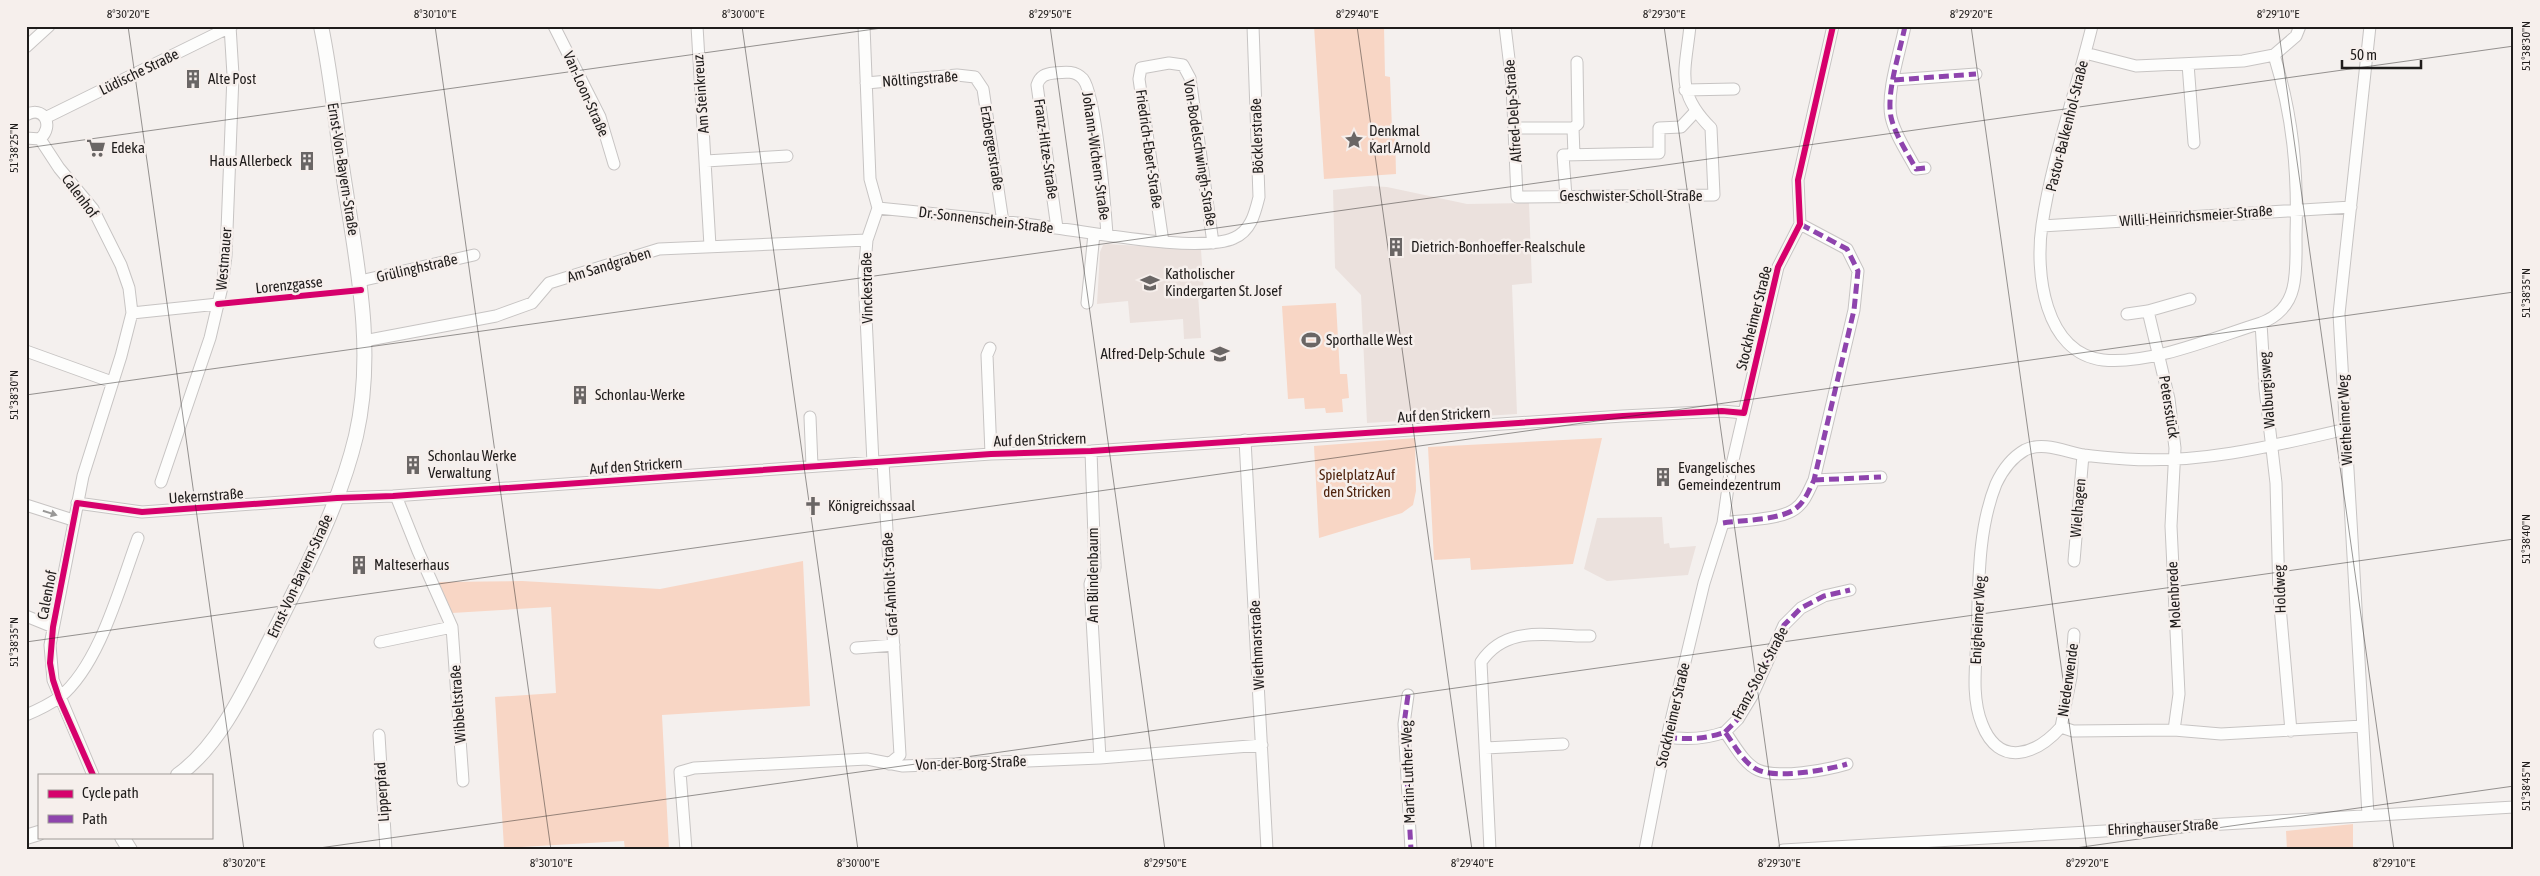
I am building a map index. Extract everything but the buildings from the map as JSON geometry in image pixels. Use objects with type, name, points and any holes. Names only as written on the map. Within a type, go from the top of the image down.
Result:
[{"type":"main road","name":"Ernst-Von-Bayern-Straße","points":[[179,774],[208,745],[237,702],[306,568],[337,498],[356,434],[364,341],[360,281],[321,26]]},
{"type":"main road","points":[[26,837],[38,833]]},
{"type":"main road","points":[[123,838],[130,850]]},
{"type":"street","points":[[26,47],[49,26]]},
{"type":"street","name":"Van-Loon-Straße","points":[[554,26],[600,117],[614,164]]},
{"type":"street","name":"Am Steinkreuz","points":[[697,26],[710,246]]},
{"type":"street","points":[[864,26],[870,180],[878,208]]},
{"type":"street","name":"Böcklerstraße","points":[[1236,238],[1248,227],[1253,218],[1259,197],[1253,26]]},
{"type":"street","name":"Alfred-Delp-Straße","points":[[1505,26],[1515,128],[1517,197]]},
{"type":"street","points":[[1566,197],[1563,156],[1659,153],[1658,128],[1681,127],[1695,112],[1685,90],[1690,26]]},
{"type":"street","name":"Stockheimer Straße","points":[[1645,850],[1667,737],[1706,574],[1723,523],[1730,473],[1778,267],[1800,224],[1798,180],[1833,26]]},
{"type":"street","points":[[1905,26],[1890,98],[1891,117],[1916,169],[1925,168]]},
{"type":"street","name":"Pastor-Balkenhol-Straße","points":[[2092,26],[2042,226],[2042,280],[2048,310],[2061,335],[2087,356],[2103,360],[2160,354],[2262,328],[2280,313],[2293,289],[2297,210],[2292,127],[2286,93],[2274,56]]},
{"type":"street","points":[[2085,53],[2136,66],[2243,61],[2274,56],[2296,36],[2300,26]]},
{"type":"street","name":"Wietheimer Weg","points":[[2368,815],[2339,314],[2370,26]]},
{"type":"street","name":"Lüdische Straße","points":[[45,118],[230,27]]},
{"type":"street","name":"Westmauer","points":[[161,482],[210,338],[226,256],[233,75],[230,27]]},
{"type":"street","points":[[1515,128],[1573,128],[1578,124],[1577,62]]},
{"type":"street","name":"Von-Bodelschwingh-Straße","points":[[1153,64],[1183,65],[1190,78],[1195,100],[1213,243]]},
{"type":"street","name":"Friedrich-Ebert-Straße","points":[[1153,64],[1141,68],[1139,79],[1163,242]]},
{"type":"street","points":[[2188,64],[2194,144]]},
{"type":"street","name":"Johann-Wichern-Straße","points":[[1045,74],[1071,72],[1082,78],[1090,97],[1099,150],[1108,234]]},
{"type":"street","name":"Franz-Hitze-Straße","points":[[1045,74],[1039,79],[1037,85],[1057,228]]},
{"type":"street","points":[[1894,80],[1976,74]]},
{"type":"street","name":"Nöltingstraße","points":[[866,83],[957,75],[975,77]]},
{"type":"street","name":"Erzbergerstraße","points":[[975,77],[983,89],[1003,222]]},
{"type":"street","points":[[1685,90],[1734,89]]},
{"type":"street","points":[[26,138],[40,139],[46,134],[48,126],[45,118],[35,112],[27,112]]},
{"type":"street","name":"Geschwister-Scholl-Straße","points":[[1517,197],[1714,195],[1711,128],[1695,112]]},
{"type":"street","points":[[1573,128],[1574,155]]},
{"type":"street","name":"Calenhof","points":[[40,139],[59,168],[93,209],[121,265],[129,288],[132,313],[128,335],[90,448],[73,520],[53,627],[50,663],[59,698],[93,774]]},
{"type":"street","points":[[706,161],[787,156]]},
{"type":"street","name":"Willi-Heinrichsmeier-Straße","points":[[2042,226],[2351,207]]},
{"type":"street","name":"Dr.-Sonnenschein-Straße","points":[[878,208],[1163,242],[1213,243],[1236,238]]},
{"type":"street","name":"Vinckestraße","points":[[878,208],[867,240],[864,275],[878,462]]},
{"type":"street","points":[[1723,523],[1777,516],[1795,509],[1806,496],[1814,480],[1854,310],[1858,271],[1847,250],[1800,224]]},
{"type":"street","points":[[1088,303],[1094,234]]},
{"type":"street","name":"Am Sandgraben","points":[[364,341],[496,316],[532,302],[549,283],[659,249],[867,240]]},
{"type":"street","name":"Grülinghstraße","points":[[360,281],[474,255]]},
{"type":"street","points":[[2127,314],[2148,311],[2190,299]]},
{"type":"street","points":[[132,313],[218,304]]},
{"type":"street","name":"Petersstück","points":[[2148,311],[2160,354],[2173,430],[2174,460]]},
{"type":"street","name":"Walburgisweg","points":[[2262,328],[2271,446]]},
{"type":"street","name":"Auf den Strickern","points":[[990,348],[987,355],[991,454]]},
{"type":"street","points":[[26,351],[112,382]]},
{"type":"street","name":"Auf den Strickern","points":[[337,498],[396,496],[991,454],[1091,451],[1623,416],[1722,411],[1744,413]]},
{"type":"street","points":[[810,416],[812,466]]},
{"type":"street","name":"Enigheimer Weg","points":[[2061,727],[2047,742],[2030,752],[2015,753],[2000,749],[1988,736],[1981,722],[1975,690],[1979,581],[1989,508],[1996,484],[2006,464],[2027,449],[2042,447],[2083,455],[2174,460],[2271,446],[2346,429]]},
{"type":"street","name":"Wiethmarstraße","points":[[1245,440],[1267,850]]},
{"type":"street","name":"Holdweg","points":[[2271,446],[2278,521],[2282,644],[2291,731]]},
{"type":"street","name":"Am Blindenbaum","points":[[1091,451],[1094,567],[1090,584],[1100,758]]},
{"type":"street","name":"Wielhagen","points":[[2074,561],[2083,455]]},
{"type":"street","name":"Molenbrede","points":[[2174,460],[2171,526],[2179,694],[2174,730]]},
{"type":"street","name":"Graf-Anholt-Straße","points":[[878,462],[894,645],[900,755],[889,764]]},
{"type":"street","points":[[1814,480],[1881,477]]},
{"type":"street","name":"Wibbeltstraße","points":[[396,496],[452,627],[463,781]]},
{"type":"street","name":"Uekernstraße","points":[[77,503],[142,512],[209,509],[337,498]]},
{"type":"street","points":[[26,505],[73,520]]},
{"type":"street","points":[[26,715],[59,698],[85,669],[108,619],[138,538]]},
{"type":"street","name":"Franz-Stock-Straße","points":[[1667,737],[1683,740],[1710,737],[1725,732],[1738,719],[1752,696],[1784,625],[1801,608],[1824,596],[1850,590]]},
{"type":"street","points":[[26,616],[53,627]]},
{"type":"street","points":[[380,642],[452,627]]},
{"type":"street","name":"Niederwende","points":[[2061,727],[2071,677],[2074,634]]},
{"type":"street","points":[[1490,850],[1481,662],[1490,648],[1502,640],[1525,635],[1590,636]]},
{"type":"street","name":"Graf-Anholt-Straße","points":[[856,648],[894,645]]},
{"type":"street","name":"Martin-Luther-Weg","points":[[1408,695],[1404,724],[1411,850]]},
{"type":"street","points":[[2061,727],[2074,731],[2174,730],[2221,734],[2363,726]]},
{"type":"street","name":"Franz-Stock-Straße","points":[[1725,732],[1744,759],[1758,770],[1776,774],[1830,769],[1847,764]]},
{"type":"street","name":"Lipperpfad","points":[[379,735],[386,850]]},
{"type":"street","points":[[1485,748],[1564,744]]},
{"type":"street","name":"Von-der-Borg-Straße","points":[[686,850],[680,772],[694,768],[867,759],[903,766],[1100,758],[1262,745]]},
{"type":"street","name":"Ehringhauser Straße","points":[[1783,850],[2514,807]]},
{"type":"shaded area","points":[[1370,186],[1387,187],[1467,204],[1529,203],[1532,283],[1512,285],[1517,414],[1367,423],[1361,295],[1335,268],[1333,190]]},
{"type":"shaded area","name":"Katholischer Kindergarten St. Josef","points":[[1103,245],[1201,250],[1204,293],[1198,294],[1201,338],[1184,339],[1183,319],[1130,323],[1128,301],[1097,304],[1100,252]]},
{"type":"shaded area","points":[[1662,517],[1664,544],[1669,543],[1670,548],[1696,546],[1688,575],[1607,581],[1584,569],[1597,518]]},
{"type":"green space","points":[[1314,26],[1384,26],[1385,76],[1390,77],[1392,129],[1395,130],[1396,174],[1324,179]]},
{"type":"green space","name":"Sporthalle West","points":[[1336,303],[1340,374],[1347,374],[1349,398],[1342,399],[1343,412],[1326,413],[1325,408],[1305,409],[1304,398],[1288,399],[1282,306]]},
{"type":"green space","name":"Spielplatz Auf den Stricken","points":[[1415,438],[1416,491],[1413,505],[1402,513],[1319,538],[1314,446]]},
{"type":"green space","points":[[1602,438],[1573,564],[1471,570],[1470,558],[1434,560],[1428,447]]},
{"type":"green space","points":[[803,561],[810,706],[662,715],[669,850],[625,850],[624,841],[504,848],[495,697],[556,693],[551,607],[452,613],[438,582],[522,581],[660,589]]},
{"type":"green space","points":[[2353,824],[2353,850],[2287,850],[2286,831]]},
{"type":"marked path","points":[[1905,26],[1890,96],[1891,117],[1898,137],[1916,169],[1925,168]]},
{"type":"marked path","points":[[1894,80],[1976,74]]},
{"type":"marked path","points":[[1723,523],[1788,513],[1801,503],[1814,480],[1854,310],[1858,271],[1847,249],[1800,224]]},
{"type":"marked path","points":[[1814,480],[1881,477]]},
{"type":"marked path","points":[[1725,732],[1738,719],[1752,696],[1784,625],[1801,608],[1824,596],[1850,590]]},
{"type":"marked path","points":[[1408,695],[1404,724],[1411,850]]},
{"type":"marked path","points":[[1667,737],[1696,738],[1725,732],[1748,763],[1758,770],[1767,773],[1802,773],[1847,764]]},
{"type":"cycle path","points":[[93,774],[59,698],[50,663],[53,627],[77,503],[142,512],[991,454],[1091,451],[1623,416],[1722,411],[1744,413],[1778,267],[1800,224],[1798,180],[1833,26]]},
{"type":"cycle path","name":"Lorenzgasse","points":[[218,304],[361,290]]},
{"type":"place","name":"Alte Post","points":[[193,79]]},
{"type":"place","name":"Denkmal Karl Arnold","points":[[1354,140]]},
{"type":"place","name":"Edeka","points":[[96,148]]},
{"type":"place","name":"Haus Allerbeck","points":[[307,161]]},
{"type":"place","name":"Dietrich-Bonhoeffer-Realschule","points":[[1396,247]]},
{"type":"place","name":"Katholischer Kindergarten St. Josef","points":[[1150,283]]},
{"type":"place","name":"Sporthalle West","points":[[1311,340]]},
{"type":"place","name":"Alfred-Delp-Schule","points":[[1220,354]]},
{"type":"place","name":"Schonlau-Werke","points":[[580,395]]},
{"type":"place","name":"Schonlau Werke Verwaltung","points":[[413,465]]},
{"type":"place","name":"Evangelisches Gemeindezentrum","points":[[1663,477]]},
{"type":"place","name":"Königreichssaal","points":[[813,506]]},
{"type":"place","name":"Malteserhaus","points":[[359,565]]}]
